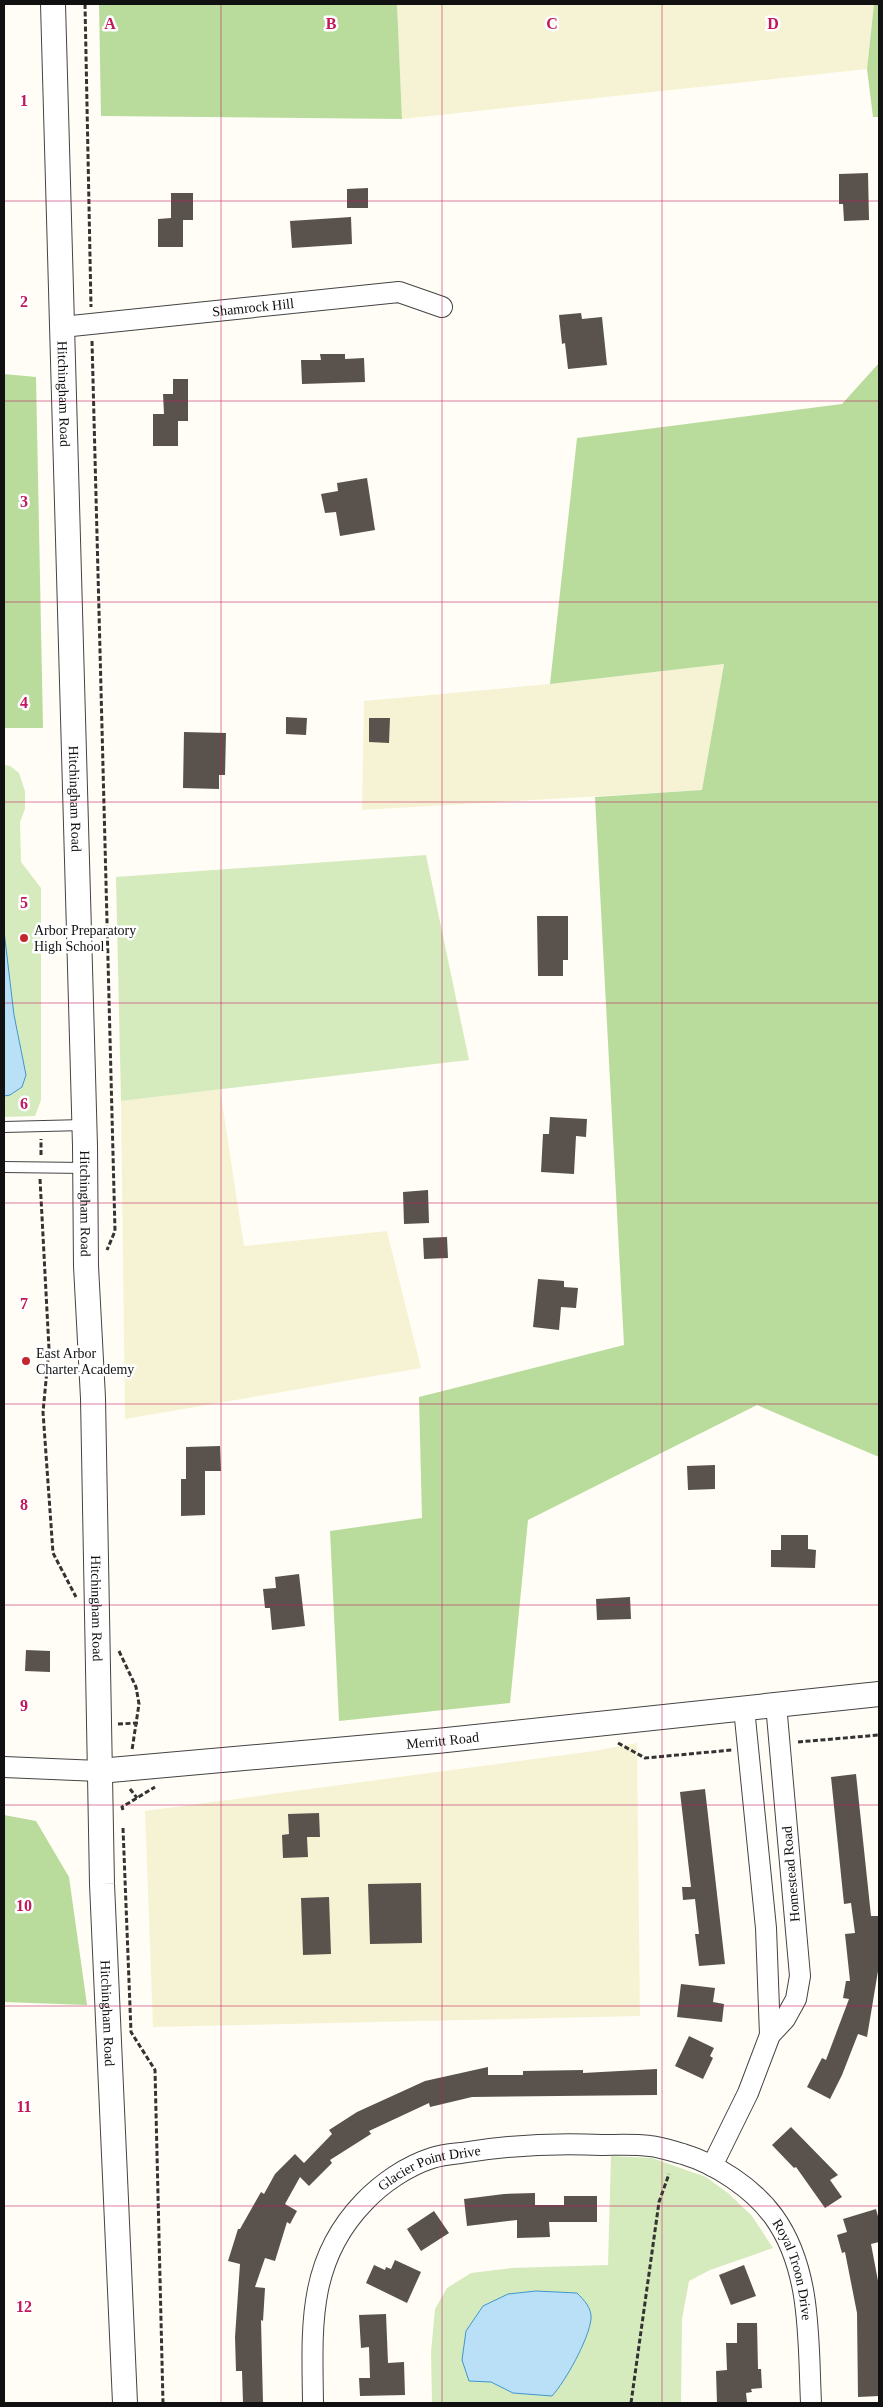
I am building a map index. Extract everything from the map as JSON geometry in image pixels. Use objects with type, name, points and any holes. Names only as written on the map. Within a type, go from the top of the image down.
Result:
[{"type":"street","name":"Hitchingham Road","points":[[53,4],[84,1125],[86,1266],[93,1398],[100,1726],[99,1771],[125,2403]]},
{"type":"street","name":"Shamrock Hill","points":[[62,327],[399,292],[442,306]]},
{"type":"street","name":"Merritt Road","points":[[4,1767],[99,1771],[437,1741],[879,1694]]},
{"type":"street","name":"Homestead Road","points":[[712,2166],[748,2093],[770,2035],[785,2019],[796,1999],[800,1976],[776,1704]]},
{"type":"street","name":"Homestead Road","points":[[744,1708],[766,1928],[770,2035]]},
{"type":"street","name":"Glacier Point Drive","points":[[313,2403],[313,2319],[315,2293],[322,2267],[346,2224],[364,2202],[382,2186],[406,2170],[432,2158],[485,2149],[579,2144],[649,2146],[685,2155],[712,2166]]},
{"type":"street","name":"Royal Troon Drive","points":[[712,2166],[748,2190],[774,2217],[796,2260],[806,2309],[811,2403]]},
{"type":"lane","points":[[4,1128],[84,1125]]},
{"type":"lane","points":[[4,1167],[85,1168]]},
{"type":"path","points":[[85,4],[91,324],[115,1231],[106,1252]]},
{"type":"path","points":[[41,1127],[40,1166],[49,1350],[43,1412],[53,1554],[76,1596],[76,1606]]},
{"type":"path","points":[[119,1644],[119,1653],[136,1687],[139,1704],[138,1723],[132,1743],[130,1768],[130,1790],[137,1798]]},
{"type":"path","points":[[100,1726],[138,1723]]},
{"type":"path","points":[[790,1744],[879,1735]]},
{"type":"path","points":[[615,1741],[645,1758],[736,1749]]},
{"type":"path","points":[[123,1817],[122,1807],[156,1786]]},
{"type":"path","points":[[123,1826],[131,2032],[155,2070],[163,2403]]},
{"type":"path","points":[[632,2403],[659,2202],[669,2174]]},
{"type":"shaded area","points":[[397,4],[874,4],[867,69],[402,119]]},
{"type":"shaded area","points":[[724,664],[702,790],[362,810],[364,701],[550,684]]},
{"type":"shaded area","points":[[220,1089],[244,1246],[387,1231],[421,1368],[125,1419],[121,1101]]},
{"type":"shaded area","points":[[637,1743],[640,2016],[153,2027],[145,1811],[594,1751]]},
{"type":"green space","points":[[99,4],[397,4],[402,119],[101,116]]},
{"type":"green space","points":[[874,4],[879,4],[879,117],[873,117],[867,69]]},
{"type":"green space","points":[[879,363],[879,1457],[757,1405],[528,1520],[510,1703],[339,1721],[330,1531],[422,1518],[419,1397],[624,1345],[595,797],[702,790],[724,664],[550,684],[577,438],[842,404]]},
{"type":"green space","points":[[4,374],[36,377],[43,728],[4,728]]},
{"type":"green space","name":"Arbor Preparatory High School","points":[[4,765],[10,766],[19,773],[25,791],[25,809],[20,822],[21,862],[41,888],[41,1100],[35,1116],[4,1117]]},
{"type":"green space","points":[[426,855],[469,1060],[121,1101],[116,877]]},
{"type":"green space","points":[[4,1815],[36,1821],[69,1877],[87,2005],[4,2002]]},
{"type":"green space","points":[[611,2156],[652,2158],[706,2177],[728,2193],[752,2216],[773,2248],[710,2270],[689,2281],[682,2319],[681,2403],[432,2403],[431,2352],[435,2309],[447,2288],[471,2273],[511,2268],[608,2265]]},
{"type":"water","points":[[4,931],[14,1015],[26,1075],[22,1087],[10,1095],[4,1096]]},
{"type":"water","points":[[536,2291],[577,2293],[585,2301],[590,2311],[591,2319],[586,2338],[570,2371],[552,2396],[513,2393],[491,2382],[469,2381],[462,2360],[466,2331],[483,2306],[508,2294]]},
{"type":"building","points":[[868,173],[869,220],[844,221],[843,204],[839,204],[839,174]]},
{"type":"building","points":[[368,188],[368,208],[347,208],[347,189]]},
{"type":"building","points":[[171,193],[193,193],[193,220],[183,220],[183,247],[158,247],[158,219],[171,218]]},
{"type":"building","points":[[351,217],[352,244],[292,248],[290,221]]},
{"type":"building","points":[[581,313],[582,319],[602,317],[607,365],[568,369],[565,343],[562,344],[559,315]]},
{"type":"building","points":[[320,354],[345,354],[345,359],[364,358],[365,382],[302,384],[301,360],[321,360]]},
{"type":"building","points":[[173,379],[188,379],[188,421],[178,421],[178,446],[153,446],[153,414],[164,414],[163,394],[173,394]]},
{"type":"building","points":[[367,478],[375,530],[340,536],[336,512],[325,513],[321,494],[338,491],[337,483]]},
{"type":"building","points":[[286,717],[307,718],[306,735],[286,734]]},
{"type":"building","points":[[369,718],[390,718],[389,743],[369,742]]},
{"type":"building","points":[[184,732],[226,733],[225,775],[219,775],[219,789],[183,788]]},
{"type":"building","points":[[537,916],[568,916],[568,960],[563,960],[563,976],[538,976]]},
{"type":"building","points":[[550,1117],[587,1119],[586,1137],[576,1136],[574,1174],[541,1172],[543,1134],[549,1134]]},
{"type":"building","points":[[428,1190],[429,1223],[404,1224],[403,1192]]},
{"type":"building","points":[[447,1237],[448,1258],[424,1259],[423,1238]]},
{"type":"building","points":[[538,1279],[564,1281],[564,1287],[578,1288],[576,1308],[561,1307],[559,1330],[533,1327]]},
{"type":"building","points":[[220,1446],[221,1471],[205,1471],[205,1515],[181,1516],[181,1479],[186,1479],[186,1447]]},
{"type":"building","points":[[715,1465],[715,1489],[688,1490],[687,1466]]},
{"type":"building","points":[[781,1535],[808,1535],[808,1549],[816,1550],[815,1568],[771,1567],[771,1550],[781,1550]]},
{"type":"building","points":[[299,1574],[305,1626],[272,1630],[270,1608],[265,1608],[263,1589],[276,1588],[275,1577]]},
{"type":"building","points":[[630,1597],[631,1619],[597,1620],[596,1599]]},
{"type":"building","points":[[26,1650],[50,1651],[50,1672],[25,1671]]},
{"type":"building","points":[[856,1774],[871,1916],[879,1916],[879,1965],[867,2037],[858,2034],[842,2075],[830,2099],[807,2087],[822,2058],[826,2060],[849,1999],[843,1998],[846,1981],[850,1981],[845,1934],[855,1933],[851,1903],[844,1904],[831,1777]]},
{"type":"building","points":[[705,1789],[725,1964],[699,1966],[695,1934],[699,1934],[695,1899],[683,1900],[682,1887],[691,1887],[680,1792]]},
{"type":"building","points":[[319,1813],[320,1837],[307,1837],[308,1857],[283,1858],[282,1835],[289,1834],[288,1814]]},
{"type":"building","points":[[421,1883],[422,1943],[370,1944],[368,1884]]},
{"type":"building","points":[[329,1897],[331,1954],[303,1955],[301,1898]]},
{"type":"building","points":[[681,1984],[715,1988],[713,2002],[724,2004],[722,2022],[677,2017]]},
{"type":"building","points":[[689,2036],[714,2048],[710,2056],[713,2058],[703,2079],[675,2066]]},
{"type":"building","points":[[488,2067],[488,2075],[523,2075],[523,2071],[583,2070],[583,2073],[657,2069],[657,2095],[472,2097],[430,2107],[429,2103],[369,2131],[371,2134],[330,2160],[332,2163],[309,2186],[300,2177],[285,2204],[297,2211],[290,2224],[287,2222],[275,2261],[265,2258],[255,2287],[265,2288],[263,2321],[261,2320],[263,2403],[243,2403],[242,2371],[236,2371],[235,2337],[240,2264],[228,2261],[238,2229],[240,2229],[261,2192],[264,2194],[275,2174],[295,2154],[304,2163],[332,2134],[329,2130],[357,2112],[425,2081]]},
{"type":"building","points":[[791,2127],[838,2175],[830,2180],[842,2197],[825,2208],[796,2167],[794,2168],[772,2145]]},
{"type":"building","points":[[535,2193],[535,2205],[564,2205],[564,2196],[597,2196],[597,2222],[549,2222],[550,2237],[517,2238],[517,2220],[467,2226],[464,2199],[504,2194]]},
{"type":"building","points":[[876,2209],[879,2220],[879,2242],[871,2244],[879,2286],[879,2396],[858,2397],[857,2313],[845,2252],[842,2253],[837,2235],[847,2232],[843,2219]]},
{"type":"building","points":[[434,2211],[449,2233],[421,2251],[407,2229]]},
{"type":"building","points":[[395,2260],[421,2272],[407,2303],[366,2283],[374,2265],[385,2270],[386,2267],[391,2269]]},
{"type":"building","points":[[744,2265],[756,2296],[731,2305],[719,2275]]},
{"type":"building","points":[[386,2314],[388,2363],[404,2362],[405,2395],[360,2396],[359,2378],[370,2378],[369,2347],[361,2348],[359,2315]]},
{"type":"building","points":[[737,2323],[757,2323],[758,2369],[761,2369],[762,2388],[751,2389],[752,2392],[746,2393],[747,2402],[717,2403],[716,2371],[727,2370],[726,2343],[737,2343]]},
{"type":"place","name":"Arbor Preparatory High School","points":[[24,938]]},
{"type":"place","name":"East Arbor Charter Academy","points":[[26,1361]]}]
